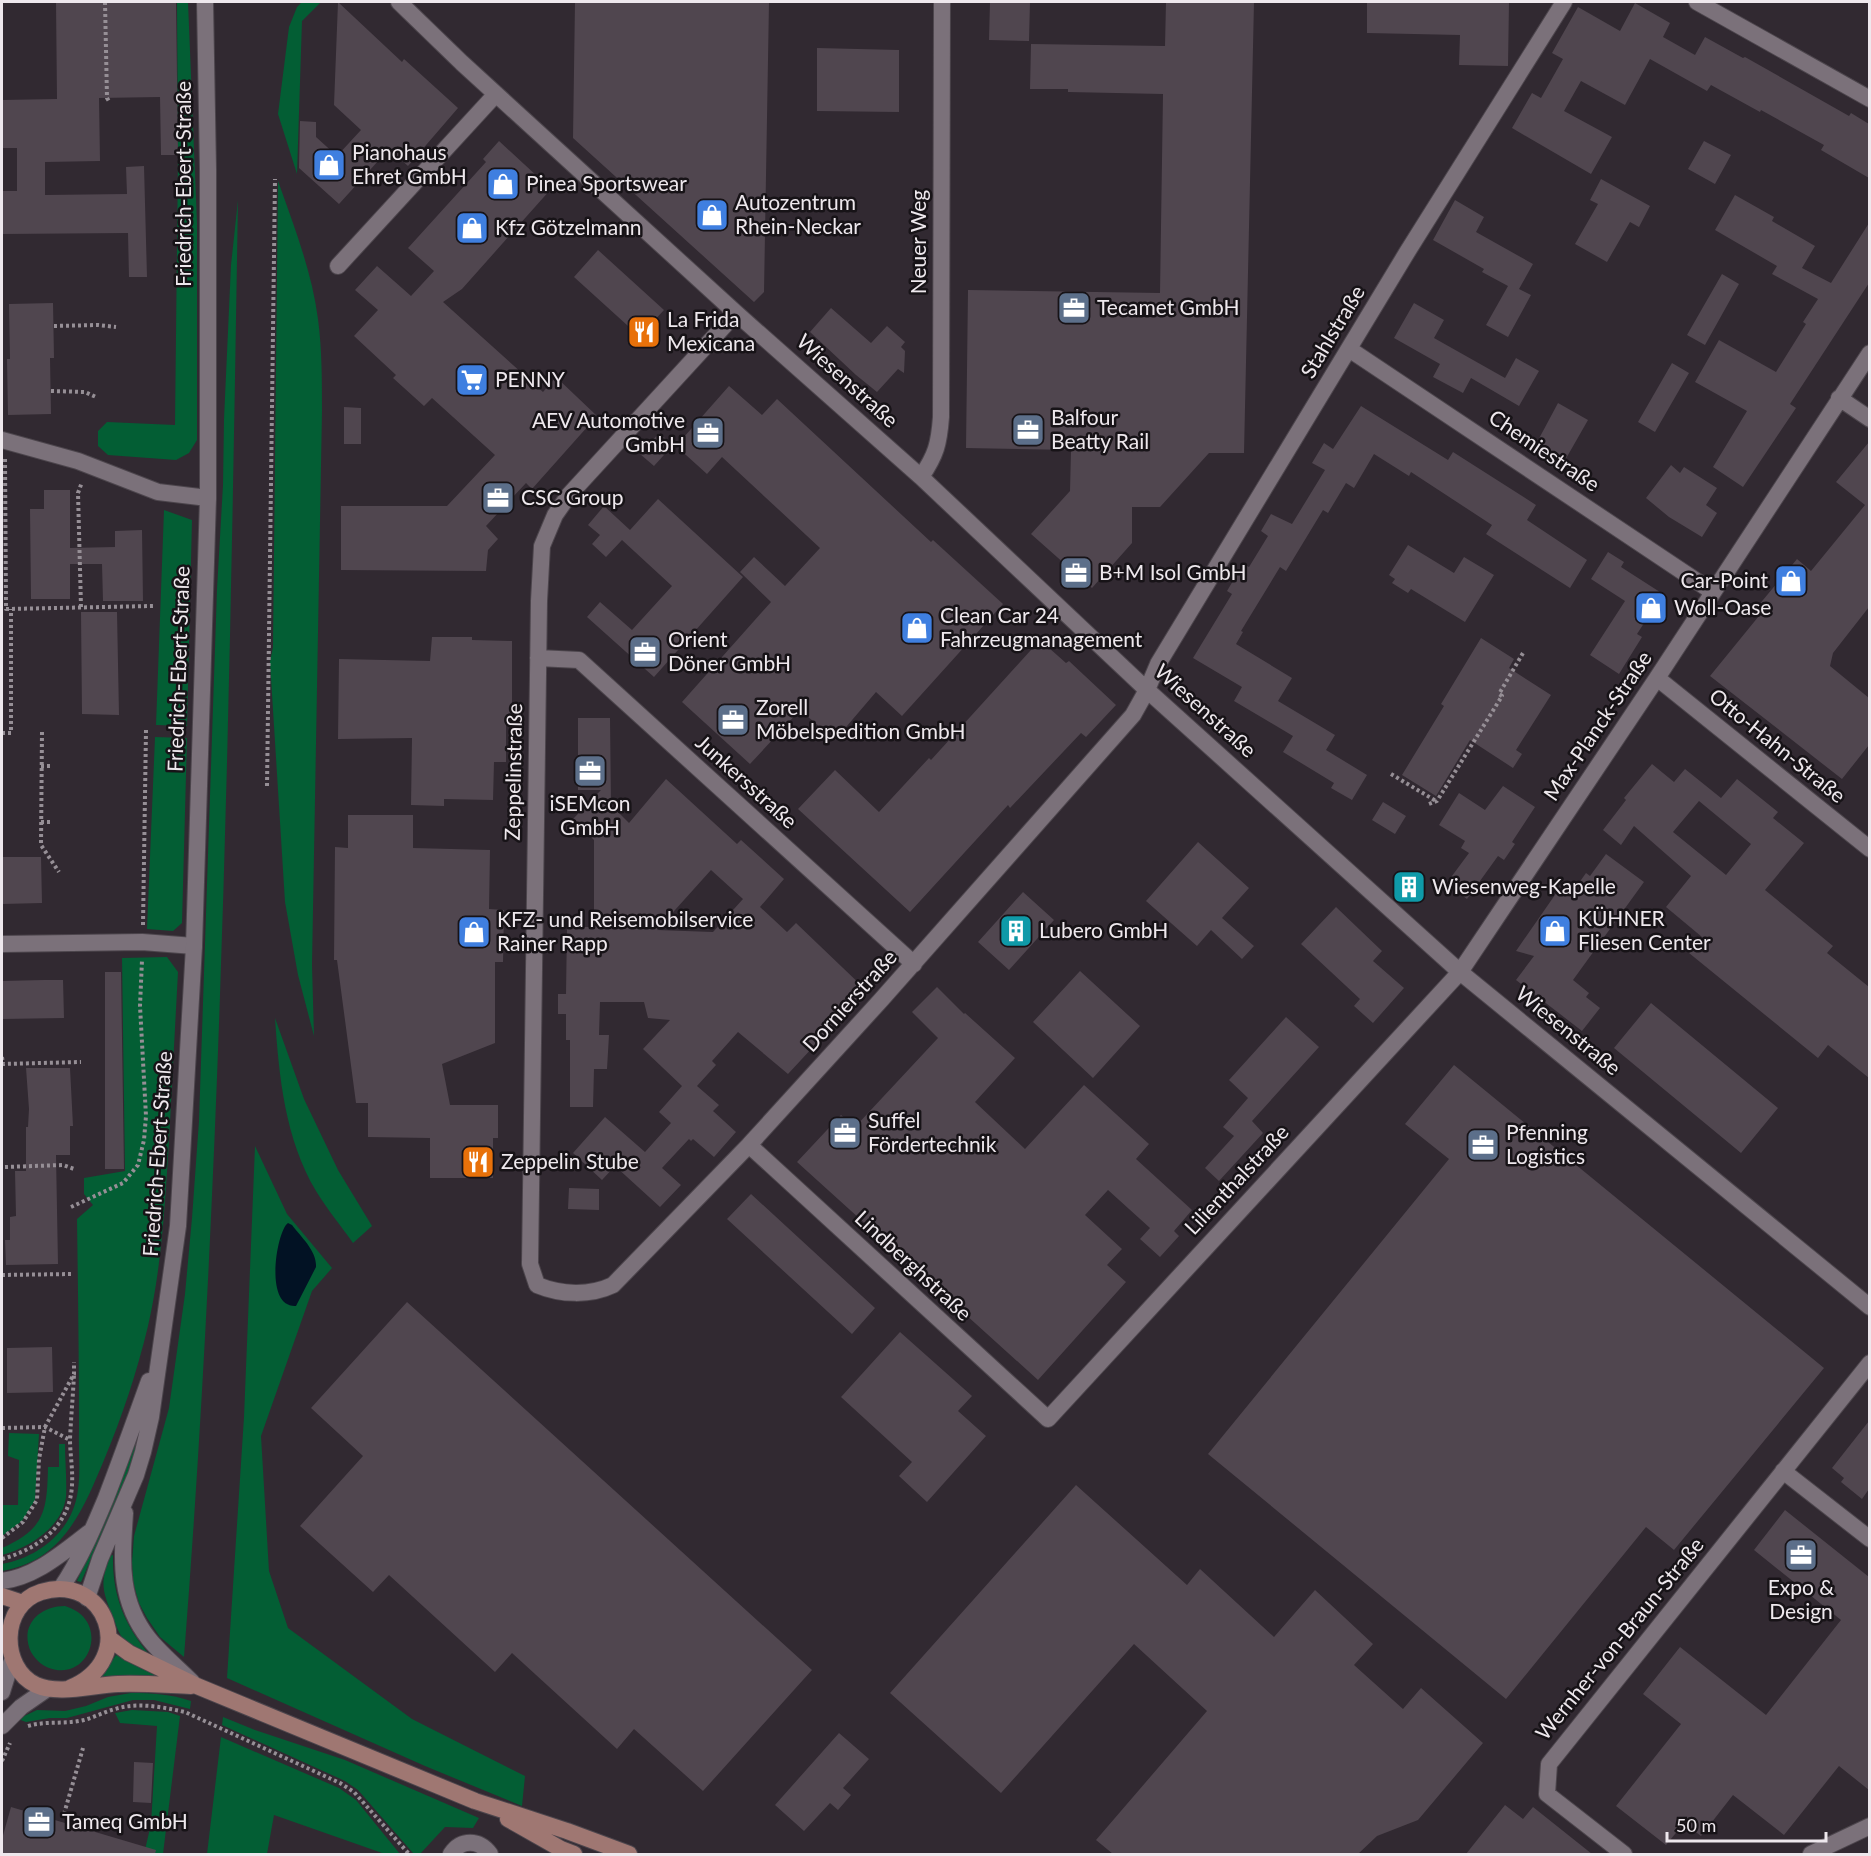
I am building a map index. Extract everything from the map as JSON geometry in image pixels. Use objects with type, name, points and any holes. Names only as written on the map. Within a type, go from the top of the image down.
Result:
[{"type":"main road","points":[[70,1688],[81,1683],[100,1667],[107,1654],[110,1639],[102,1613],[87,1598],[61,1588],[38,1593],[20,1602],[7,1624],[3,1636],[6,1650],[11,1663],[26,1680],[47,1689],[70,1688],[120,1684],[197,1686]]},
{"type":"main road","points":[[2,1596],[20,1602]]},
{"type":"main road","points":[[110,1639],[129,1653],[197,1686],[476,1801],[628,1854]]},
{"type":"main road","points":[[476,1801],[561,1850],[574,1854]]},
{"type":"street","name":"Friedrich-Ebert-Straße","points":[[87,1598],[100,1559],[126,1501],[143,1452],[151,1416],[178,1226],[194,946],[208,498],[208,169],[205,2]]},
{"type":"street","name":"Wiesenstraße","points":[[399,2],[496,94],[736,313],[921,477],[1148,690],[1460,972],[1869,1307]]},
{"type":"street","name":"Neuer Weg","points":[[921,477],[934,458],[941,417],[942,2]]},
{"type":"street","name":"Stahlstraße","points":[[1148,690],[1158,664],[1412,244],[1564,2]]},
{"type":"street","points":[[1697,2],[1869,99]]},
{"type":"street","points":[[338,266],[496,94]]},
{"type":"street","name":"Zeppelinstraße","points":[[553,1292],[537,1286],[530,1264],[538,658],[542,546],[555,515],[569,495],[736,313]]},
{"type":"street","name":"Chemiestraße","points":[[1349,349],[1713,592]]},
{"type":"street","name":"Max-Planck-Straße","points":[[1460,972],[1657,678],[1869,353]]},
{"type":"street","points":[[1839,398],[1869,418]]},
{"type":"street","points":[[3,440],[78,461],[158,492],[208,498]]},
{"type":"street","name":"Junkersstraße","points":[[538,658],[579,660],[914,964]]},
{"type":"street","name":"Otto-Hahn-Straße","points":[[1657,678],[1869,849]]},
{"type":"street","name":"Dornierstraße","points":[[553,1292],[597,1293],[614,1286],[749,1145],[914,964],[1133,715],[1148,690]]},
{"type":"street","points":[[2,944],[142,942],[194,946]]},
{"type":"street","name":"Lilienthalstraße","points":[[1048,1419],[1460,972]]},
{"type":"street","name":"Lindberghstraße","points":[[749,1145],[1048,1419]]},
{"type":"street","name":"Friedrich-Ebert-Straße","points":[[61,1588],[74,1569],[93,1529],[129,1441],[163,1338]]},
{"type":"street","name":"Wernher-von-Braun-Straße","points":[[1624,1854],[1547,1794],[1549,1764],[1869,1363]]},
{"type":"street","points":[[1783,1471],[1869,1539]]},
{"type":"street","points":[[126,1501],[122,1559],[125,1595],[136,1622],[150,1640],[197,1686]]},
{"type":"street","points":[[2,1581],[29,1573],[46,1564],[93,1529]]},
{"type":"street","points":[[2,1692],[11,1663]]},
{"type":"street","points":[[2,1726],[21,1707],[47,1689]]},
{"type":"street","points":[[1811,1854],[1869,1826]]},
{"type":"street","points":[[451,1854],[457,1846],[471,1842],[485,1847],[490,1854]]},
{"type":"path","points":[[105,2],[107,98],[110,103]]},
{"type":"path","points":[[267,786],[275,179]]},
{"type":"path","points":[[54,326],[117,327]]},
{"type":"path","points":[[51,391],[84,392],[96,397]]},
{"type":"path","points":[[3,440],[6,609],[153,606]]},
{"type":"path","points":[[81,607],[78,493],[88,466]]},
{"type":"path","points":[[2,733],[11,733],[11,609]]},
{"type":"path","points":[[1429,804],[1437,801],[1502,696],[1498,694],[1523,653]]},
{"type":"path","points":[[71,1208],[123,1183],[138,1166],[146,1116],[140,1006],[146,730]]},
{"type":"path","points":[[42,732],[41,845],[59,872]]},
{"type":"path","points":[[41,766],[50,766]]},
{"type":"path","points":[[1391,774],[1437,801]]},
{"type":"path","points":[[41,822],[50,822]]},
{"type":"path","points":[[2,1057],[3,1064],[81,1062]]},
{"type":"path","points":[[5,1167],[63,1165],[74,1169]]},
{"type":"path","points":[[2,1275],[72,1274]]},
{"type":"path","points":[[2,1559],[36,1546],[62,1519],[70,1502],[74,1362]]},
{"type":"path","points":[[2,1538],[23,1522],[37,1500],[39,1459],[45,1427],[74,1374]]},
{"type":"path","points":[[2,1428],[45,1427],[70,1440]]},
{"type":"path","points":[[19,1730],[39,1723],[83,1721],[116,1709],[136,1705],[160,1706],[185,1712],[354,1792],[409,1854]]},
{"type":"path","points":[[64,1814],[83,1748]]},
{"type":"green space","points":[[177,2],[188,2],[197,223],[197,440],[189,453],[176,460],[108,455],[98,446],[98,431],[107,422],[175,425]]},
{"type":"green space","points":[[302,2],[321,2],[302,21],[297,174],[278,114],[289,27],[297,7]]},
{"type":"green space","points":[[278,181],[302,249],[311,284],[318,319],[321,353],[322,411],[312,965],[314,1036],[298,975],[285,902],[270,662],[273,647]]},
{"type":"green space","points":[[238,200],[232,564],[216,1111],[197,1475],[184,1657],[160,1637],[147,1618],[139,1603],[133,1582],[132,1562],[134,1536],[169,1408],[185,1294],[192,1218],[199,1121],[224,419],[231,265]]},
{"type":"green space","points":[[164,510],[192,520],[187,726],[156,725]]},
{"type":"green space","points":[[155,737],[187,738],[182,923],[173,931],[147,929]]},
{"type":"green space","points":[[167,957],[178,972],[169,1141],[160,1257],[144,1343],[117,1427],[79,1514],[56,1545],[23,1565],[2,1571],[2,1564],[34,1553],[60,1531],[72,1512],[78,1493],[77,1219],[93,1205],[84,1194],[84,1178],[125,1171],[122,958]]},
{"type":"green space","points":[[275,1018],[304,1099],[338,1170],[372,1226],[353,1243],[316,1191],[297,1150],[285,1107]]},
{"type":"green space","points":[[255,1146],[287,1214],[332,1268],[312,1291],[261,1436],[269,1571],[288,1628],[412,1719],[525,1776],[522,1806],[425,1766],[227,1678],[244,1417]]},
{"type":"green space","points":[[142,1425],[131,1467],[81,1582],[77,1581],[111,1505]]},
{"type":"green space","points":[[9,1433],[39,1434],[35,1500],[22,1521],[2,1536],[2,1505],[18,1505],[19,1460],[8,1456]]},
{"type":"green space","points":[[59,1444],[65,1444],[66,1497],[58,1518],[33,1542],[2,1555],[2,1548],[27,1534],[41,1517],[46,1496],[48,1467],[59,1467]]},
{"type":"green space","points":[[113,1555],[115,1583],[121,1608],[133,1632],[149,1654],[133,1647],[122,1638],[109,1606],[104,1592],[104,1580],[110,1556]]},
{"type":"green space","points":[[65,1606],[79,1613],[88,1624],[91,1636],[90,1648],[84,1659],[75,1667],[63,1670],[49,1668],[36,1659],[31,1652],[28,1643],[30,1626],[34,1619],[47,1610]]},
{"type":"green space","points":[[116,1655],[157,1674],[157,1676],[100,1678]]},
{"type":"green space","points":[[131,1693],[161,1694],[184,1699],[191,1701],[190,1709],[154,1700],[133,1700],[67,1718],[26,1722],[18,1719],[37,1710],[65,1711],[108,1697]]},
{"type":"green space","points":[[132,1710],[168,1712],[180,1716],[163,1854],[144,1854],[151,1824],[157,1726],[120,1723],[115,1713]]},
{"type":"green space","points":[[223,1717],[345,1760],[479,1818],[473,1828],[445,1827],[420,1854],[413,1853],[358,1790],[345,1781],[222,1725]]},
{"type":"green space","points":[[221,1737],[339,1788],[356,1800],[400,1854],[385,1854],[274,1815],[267,1854],[207,1854]]},
{"type":"water","points":[[288,1223],[308,1244],[316,1261],[316,1267],[296,1306],[286,1303],[279,1295],[276,1282],[277,1253],[280,1239]]},
{"type":"building","points":[[56,2],[176,2],[178,155],[161,155],[160,97],[99,98],[100,161],[45,162],[45,195],[127,194],[126,167],[144,166],[147,277],[129,277],[128,233],[2,234],[2,191],[17,191],[17,148],[2,148],[2,100],[57,99]]},
{"type":"building","points":[[338,2],[402,62],[404,59],[458,108],[408,166],[389,149],[339,204],[299,168],[300,121],[316,122],[316,137],[337,156],[361,130],[334,105]]},
{"type":"building","name":"Autozentrum Rhein-Neckar","points":[[575,2],[769,2],[764,292],[754,302],[573,138]]},
{"type":"building","points":[[990,2],[1030,2],[1029,41],[989,40]]},
{"type":"building","points":[[1166,2],[1254,2],[1244,453],[1209,453],[1160,507],[1132,507],[1132,543],[1092,588],[1031,534],[1070,491],[1071,450],[966,448],[968,290],[1160,293],[1163,94],[1030,89],[1031,44],[1165,46]]},
{"type":"building","points":[[1367,2],[1509,2],[1508,66],[1459,65],[1460,35],[1367,33]]},
{"type":"building","points":[[1635,3],[1670,23],[1663,37],[1695,55],[1705,37],[1849,116],[1851,113],[1869,124],[1869,178],[1821,150],[1824,145],[1761,110],[1760,112],[1711,85],[1707,91],[1650,59],[1625,105],[1581,81],[1564,111],[1612,137],[1591,174],[1512,128],[1532,93],[1541,98],[1563,59],[1552,53],[1578,7],[1620,31]]},
{"type":"building","points":[[817,48],[899,50],[899,112],[817,111]]},
{"type":"building","points":[[499,141],[551,189],[462,289],[443,302],[543,392],[556,377],[597,416],[532,489],[526,483],[486,526],[498,539],[488,550],[486,571],[341,570],[341,506],[447,506],[495,455],[432,398],[424,406],[393,378],[396,375],[354,336],[378,310],[355,290],[377,266],[411,296],[434,271],[408,248],[486,162],[483,159]]},
{"type":"building","points":[[1704,141],[1731,155],[1715,184],[1688,169]]},
{"type":"building","points":[[1601,179],[1650,206],[1639,227],[1630,222],[1607,262],[1575,244],[1598,204],[1590,200]]},
{"type":"building","points":[[1735,195],[1774,217],[1772,221],[1815,246],[1802,268],[1831,283],[1869,223],[1869,283],[1790,404],[1796,408],[1743,487],[1713,467],[1747,411],[1695,382],[1719,340],[1776,372],[1806,324],[1803,322],[1818,299],[1772,274],[1777,266],[1715,230]]},
{"type":"building","points":[[1455,200],[1484,217],[1476,232],[1533,264],[1519,289],[1531,295],[1508,337],[1486,325],[1508,286],[1482,272],[1484,269],[1433,240]]},
{"type":"building","points":[[598,250],[664,310],[651,324],[660,333],[649,345],[574,277]]},
{"type":"building","points":[[1722,274],[1739,284],[1705,345],[1687,335]]},
{"type":"building","points":[[53,303],[54,358],[50,358],[51,414],[8,415],[9,304]]},
{"type":"building","points":[[1414,303],[1444,320],[1434,338],[1505,378],[1516,358],[1539,371],[1519,406],[1471,378],[1463,393],[1433,377],[1440,364],[1394,338]]},
{"type":"building","points":[[831,308],[871,343],[887,326],[905,342],[901,347],[905,351],[904,373],[898,369],[877,392],[856,375],[810,332]]},
{"type":"building","points":[[1672,363],[1689,373],[1655,432],[1638,422]]},
{"type":"building","points":[[729,386],[762,415],[777,399],[931,542],[933,540],[1003,604],[902,716],[876,692],[835,740],[800,710],[750,764],[682,702],[771,602],[740,572],[754,557],[785,586],[820,548],[722,457],[707,474],[676,446]]},
{"type":"building","points":[[1558,403],[1588,420],[1564,462],[1535,446]]},
{"type":"building","points":[[1361,406],[1448,460],[1453,452],[1536,505],[1527,520],[1587,560],[1570,588],[1486,534],[1492,525],[1411,472],[1409,476],[1374,454],[1354,488],[1346,483],[1328,513],[1323,510],[1286,571],[1280,567],[1241,631],[1243,632],[1236,644],[1292,678],[1278,701],[1335,735],[1326,750],[1367,775],[1352,800],[1331,788],[1334,783],[1283,752],[1293,736],[1234,701],[1242,687],[1193,658],[1232,594],[1227,591],[1243,564],[1249,567],[1268,536],[1261,531],[1271,514],[1292,524],[1325,470],[1312,463],[1324,443],[1333,449]]},
{"type":"building","points":[[344,407],[361,408],[361,444],[344,444]]},
{"type":"building","points":[[659,433],[673,445],[654,466],[640,454]]},
{"type":"building","points":[[1869,442],[1869,607],[1833,653],[1830,666],[1869,698],[1869,745],[1842,779],[1710,676],[1763,611],[1758,606],[1797,559],[1811,571],[1865,505],[1836,482]]},
{"type":"building","points":[[1671,465],[1680,473],[1684,467],[1717,488],[1706,505],[1717,513],[1702,537],[1669,517],[1646,498]]},
{"type":"building","points":[[44,490],[70,490],[70,548],[115,547],[115,531],[142,530],[143,601],[103,601],[102,564],[70,564],[70,599],[31,599],[30,509],[44,509]]},
{"type":"building","points":[[658,499],[743,577],[654,677],[587,617],[600,602],[632,630],[672,586],[622,540],[606,557],[592,544],[600,535],[588,525],[604,506],[630,530]]},
{"type":"building","points":[[1408,545],[1454,573],[1464,557],[1494,575],[1465,622],[1411,589],[1408,593],[1392,583],[1395,579],[1389,575]]},
{"type":"building","points":[[1608,552],[1624,562],[1621,567],[1663,594],[1637,634],[1642,637],[1619,674],[1590,655],[1625,601],[1591,579]]},
{"type":"building","points":[[81,612],[117,612],[119,715],[82,714]]},
{"type":"building","points":[[432,637],[472,637],[472,640],[512,641],[512,719],[506,719],[506,762],[494,762],[493,800],[444,799],[444,806],[411,805],[412,738],[338,739],[339,659],[430,661]]},
{"type":"building","points":[[1481,638],[1514,659],[1509,668],[1551,695],[1516,750],[1522,754],[1513,768],[1470,740],[1436,796],[1402,775],[1444,706],[1441,704]]},
{"type":"building","points":[[1040,640],[1066,663],[1069,661],[1116,705],[1086,737],[1081,733],[1010,808],[1008,805],[910,912],[798,809],[835,770],[879,812],[929,758],[931,760]]},
{"type":"building","points":[[578,718],[610,718],[611,805],[629,823],[666,779],[737,844],[741,840],[784,879],[760,907],[787,932],[796,923],[866,990],[788,1074],[738,1032],[712,1061],[716,1065],[697,1086],[719,1105],[713,1111],[736,1132],[714,1157],[693,1139],[691,1141],[689,1139],[662,1168],[681,1185],[660,1207],[615,1166],[602,1180],[573,1153],[605,1117],[645,1152],[671,1123],[659,1112],[682,1086],[643,1049],[670,1020],[648,1018],[644,1002],[600,1002],[599,1035],[609,1035],[607,1069],[594,1069],[593,1107],[570,1107],[570,1040],[566,1040],[566,1014],[558,1014],[558,994],[566,994],[567,927],[594,927],[594,840],[573,819],[601,790],[578,790]],"holes":[[[711,870],[743,899],[713,932],[657,930]]]},
{"type":"building","points":[[1652,764],[1674,782],[1685,769],[1721,798],[1737,779],[1778,812],[1773,818],[1804,843],[1765,890],[1833,946],[1827,953],[1869,987],[1869,1078],[1828,1045],[1818,1058],[1689,953],[1702,937],[1666,907],[1691,876],[1634,826],[1621,845],[1603,830],[1626,800],[1624,798]],"holes":[[[1699,801],[1751,844],[1726,875],[1673,832]]]},
{"type":"building","points":[[1503,786],[1535,807],[1512,842],[1515,844],[1504,860],[1498,856],[1467,899],[1446,884],[1469,853],[1461,848],[1465,841],[1439,825],[1459,793],[1485,810]]},
{"type":"building","points":[[1383,802],[1406,816],[1395,834],[1372,820]]},
{"type":"building","points":[[348,815],[413,815],[413,848],[490,850],[489,909],[504,910],[503,962],[495,962],[495,1043],[442,1064],[450,1105],[498,1105],[498,1138],[493,1138],[493,1178],[430,1178],[430,1138],[368,1137],[368,1103],[356,1103],[337,960],[334,960],[335,847],[348,848]]},
{"type":"building","points":[[1198,842],[1249,888],[1222,918],[1254,946],[1242,959],[1211,930],[1197,946],[1146,901]]},
{"type":"building","points":[[1606,854],[1644,882],[1573,980],[1589,993],[1586,997],[1600,1008],[1582,1031],[1516,980],[1534,956],[1516,951],[1557,892],[1562,896],[1571,884],[1576,887],[1586,873],[1590,876]]},
{"type":"building","points":[[2,857],[41,857],[42,903],[2,904]]},
{"type":"building","name":"Lubero GmbH","points":[[1023,892],[1054,920],[1009,970],[978,942]]},
{"type":"building","points":[[1336,907],[1382,951],[1373,961],[1404,988],[1373,1023],[1354,1006],[1360,999],[1301,944]]},
{"type":"building","points":[[1080,971],[1140,1026],[1093,1078],[1033,1022]]},
{"type":"building","points":[[105,972],[121,972],[124,1169],[105,1169]]},
{"type":"building","points":[[63,980],[64,1018],[2,1019],[2,981]]},
{"type":"building","points":[[937,987],[1015,1058],[975,1102],[1025,1149],[1084,1085],[1149,1144],[1136,1159],[1192,1210],[1174,1231],[1179,1236],[1160,1257],[1140,1239],[1150,1228],[1108,1190],[1085,1215],[1122,1249],[1107,1265],[1126,1282],[1038,1380],[797,1162],[841,1115],[855,1127],[938,1038],[912,1012]]},
{"type":"building","points":[[1651,1003],[1778,1108],[1741,1153],[1614,1048]]},
{"type":"building","points":[[1286,1017],[1319,1047],[1252,1121],[1263,1133],[1219,1181],[1205,1168],[1234,1136],[1223,1127],[1248,1098],[1229,1080]]},
{"type":"building","points":[[1454,1065],[1824,1368],[1674,1550],[1646,1527],[1506,1699],[1208,1454],[1449,1159],[1405,1124]]},
{"type":"building","points":[[26,1068],[70,1068],[73,1126],[70,1126],[70,1155],[56,1155],[58,1264],[6,1265],[5,1240],[10,1240],[10,1217],[16,1216],[15,1171],[26,1171],[26,1127],[28,1127],[29,1109]]},
{"type":"building","points":[[569,1188],[599,1189],[599,1210],[568,1209]]},
{"type":"building","points":[[751,1194],[875,1308],[852,1334],[727,1219]]},
{"type":"building","points":[[407,1302],[812,1670],[703,1791],[634,1729],[617,1749],[512,1653],[495,1672],[389,1575],[373,1592],[300,1526],[363,1456],[311,1408]]},
{"type":"building","points":[[900,1332],[972,1396],[958,1411],[986,1436],[927,1502],[899,1476],[912,1462],[841,1397]]},
{"type":"building","points":[[52,1347],[53,1392],[7,1393],[7,1348]]},
{"type":"building","points":[[1869,1421],[1869,1489],[1862,1499],[1841,1482],[1844,1478],[1832,1468]]},
{"type":"building","points":[[1076,1485],[1187,1585],[1200,1569],[1274,1637],[1315,1590],[1373,1644],[1354,1665],[1403,1709],[1421,1688],[1483,1743],[1418,1820],[1377,1836],[1358,1854],[1113,1854],[1096,1840],[1207,1711],[1134,1644],[1001,1793],[890,1693]]},
{"type":"building","points":[[1785,1510],[1869,1577],[1869,1790],[1839,1766],[1784,1835],[1733,1795],[1701,1836],[1684,1823],[1666,1845],[1616,1806],[1681,1724],[1643,1694],[1680,1647],[1766,1715],[1841,1620],[1754,1550]]},
{"type":"building","points":[[839,1733],[869,1759],[843,1788],[851,1795],[838,1810],[830,1803],[804,1831],[775,1805]]},
{"type":"building","points":[[134,1762],[153,1763],[151,1803],[133,1802]]},
{"type":"building","points":[[1505,1805],[1523,1819],[1533,1807],[1592,1854],[1466,1854]]},
{"type":"building","points":[[11,1807],[156,1850],[155,1854],[2,1854],[2,1839]]},
{"type":"place","name":"Pianohaus Ehret GmbH","points":[[329,165]]},
{"type":"place","name":"Pinea Sportswear","points":[[503,184]]},
{"type":"place","name":"Autozentrum Rhein-Neckar","points":[[712,215]]},
{"type":"place","name":"Kfz Götzelmann","points":[[472,228]]},
{"type":"place","name":"Tecamet GmbH","points":[[1074,308]]},
{"type":"place","name":"La Frida Mexicana","points":[[644,332]]},
{"type":"place","name":"PENNY","points":[[472,380]]},
{"type":"place","name":"Balfour Beatty Rail","points":[[1028,430]]},
{"type":"place","name":"AEV Automotive GmbH","points":[[708,433]]},
{"type":"place","name":"CSC Group","points":[[498,498]]},
{"type":"place","name":"B+M Isol GmbH","points":[[1076,573]]},
{"type":"place","name":"Car-Point","points":[[1791,581]]},
{"type":"place","name":"Woll-Oase","points":[[1651,608]]},
{"type":"place","name":"Clean Car 24 Fahrzeugmanagement","points":[[917,628]]},
{"type":"place","name":"Orient Döner GmbH","points":[[645,652]]},
{"type":"place","name":"Zorell Möbelspedition GmbH","points":[[733,720]]},
{"type":"place","name":"iSEMcon GmbH","points":[[590,771]]},
{"type":"place","name":"Wiesenweg-Kapelle","points":[[1409,887]]},
{"type":"place","name":"Lubero GmbH","points":[[1016,931]]},
{"type":"place","name":"KÜHNER Fliesen Center","points":[[1555,931]]},
{"type":"place","name":"KFZ- und Reisemobilservice Rainer Rapp","points":[[474,932]]},
{"type":"place","name":"Suffel Fördertechnik","points":[[845,1133]]},
{"type":"place","name":"Pfenning Logistics","points":[[1483,1145]]},
{"type":"place","name":"Zeppelin Stube","points":[[478,1162]]},
{"type":"place","name":"Expo & Design","points":[[1801,1555]]},
{"type":"place","name":"Tameq GmbH","points":[[39,1822]]}]
